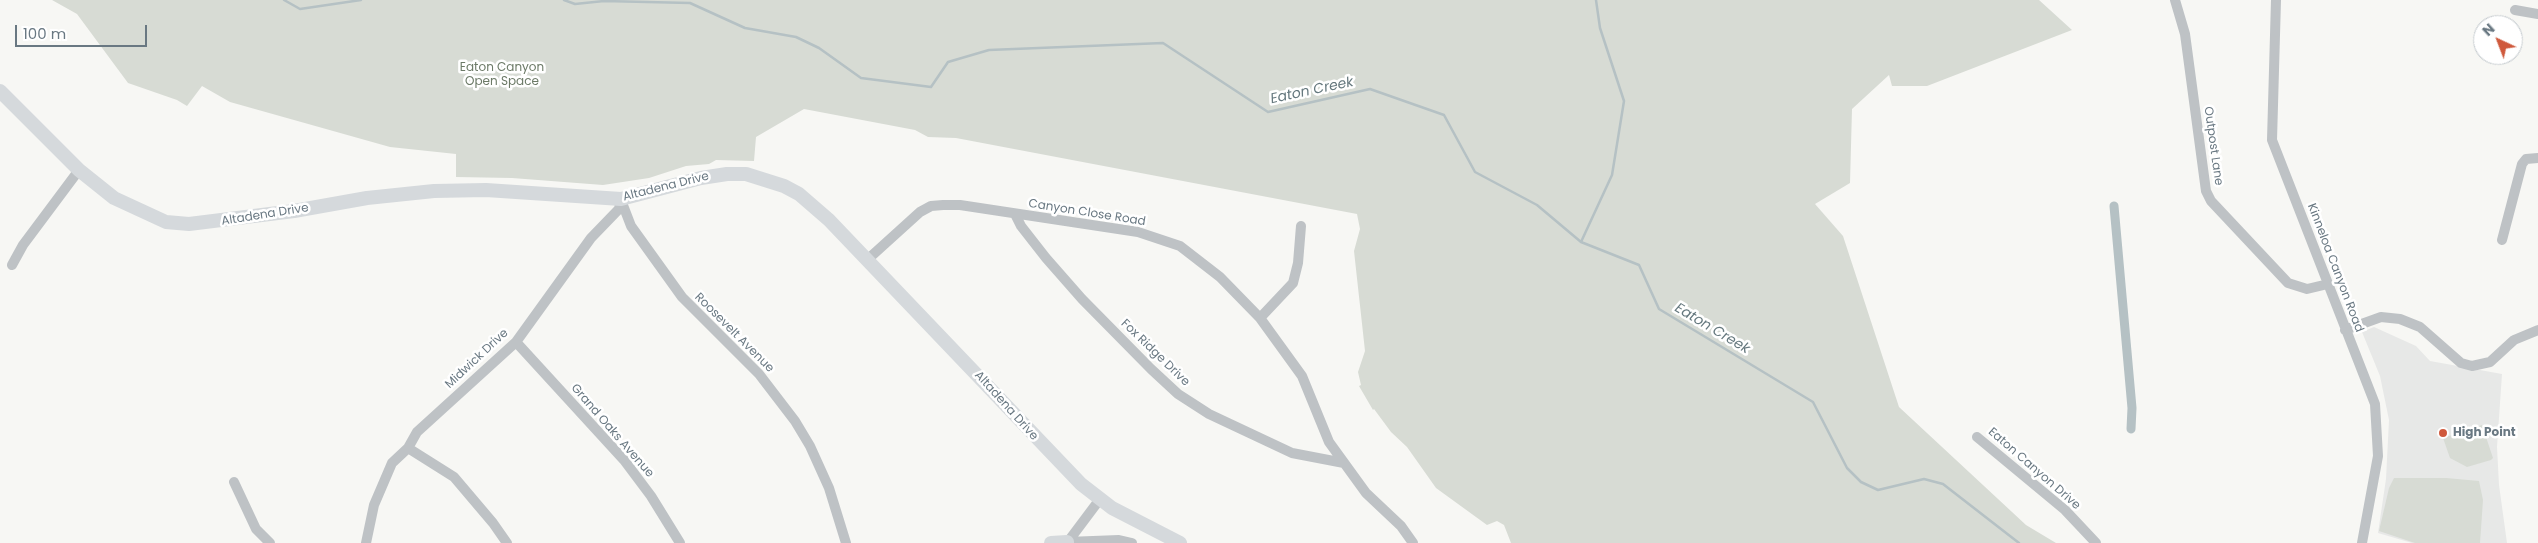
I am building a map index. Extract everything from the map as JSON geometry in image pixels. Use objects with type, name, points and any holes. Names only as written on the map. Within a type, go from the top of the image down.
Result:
[{"type":"main road","name":"Altadena Drive","points":[[0,91],[79,170],[114,198],[131,208],[166,222],[189,224],[294,211],[367,198],[434,191],[486,190],[621,200],[701,178],[728,174],[759,178],[784,186],[805,199],[867,260],[978,375],[1052,456],[1100,499],[1180,543]]},
{"type":"main road","points":[[1051,543],[1067,543]]},
{"type":"street","name":"Outpost Lane","points":[[2175,0],[2185,34],[2206,191],[2210,201],[2288,283],[2308,290],[2328,284]]},
{"type":"street","name":"Kinneloa Canyon Road","points":[[2276,0],[2272,140],[2375,404],[2378,456],[2362,543]]},
{"type":"street","points":[[2515,10],[2538,14]]},
{"type":"street","points":[[2502,240],[2522,164],[2526,160],[2538,158]]},
{"type":"street","points":[[12,265],[23,245],[79,170]]},
{"type":"street","name":"Midwick Drive","points":[[366,543],[374,505],[392,463],[408,448],[417,432],[516,342],[591,238],[619,208],[621,200]]},
{"type":"street","name":"Roosevelt Avenue","points":[[621,200],[631,226],[682,298],[759,374],[795,421],[810,446],[829,488],[846,543]]},
{"type":"street","name":"Canyon Close Road","points":[[867,260],[910,219],[931,206],[960,205],[1138,232],[1180,246],[1220,277],[1260,318],[1302,376],[1329,442],[1366,493],[1401,526],[1413,543]]},
{"type":"street","name":"Fox Ridge Drive","points":[[1015,214],[1021,226],[1046,258],[1082,299],[1150,369],[1178,394],[1209,414],[1292,453],[1344,463]]},
{"type":"street","points":[[1260,318],[1293,283],[1298,263],[1301,226]]},
{"type":"street","points":[[2346,330],[2381,317],[2400,319],[2420,327],[2461,363],[2472,366],[2490,362],[2514,340],[2538,330]]},
{"type":"street","name":"Grand Oaks Avenue","points":[[516,342],[624,460],[651,496],[680,543]]},
{"type":"street","name":"Eaton Canyon Drive","points":[[1977,437],[2065,510],[2096,543]]},
{"type":"street","points":[[408,448],[454,478],[493,523],[507,543]]},
{"type":"street","points":[[234,482],[256,529],[270,543]]},
{"type":"street","points":[[1067,543],[1100,499]]},
{"type":"street","points":[[1067,543],[1119,540],[1132,543]]},
{"type":"shaded area","name":"High Point","points":[[2374,327],[2416,346],[2430,361],[2502,374],[2497,447],[2499,485],[2507,543],[2412,543],[2378,533],[2386,479],[2389,420],[2380,376],[2362,332]]},
{"type":"green space","name":"Eaton Canyon Open Space","points":[[52,0],[2039,0],[2072,30],[1927,86],[1892,86],[1889,75],[1852,109],[1850,183],[1815,204],[1843,236],[1899,407],[2026,525],[2056,543],[1511,543],[1504,525],[1497,521],[1487,525],[1436,488],[1407,447],[1391,432],[1373,410],[1359,386],[1361,385],[1358,372],[1365,351],[1354,251],[1360,229],[1357,214],[956,138],[928,137],[915,130],[804,109],[756,137],[754,161],[716,160],[709,164],[686,166],[649,178],[603,185],[512,178],[456,177],[456,154],[390,147],[230,102],[202,86],[187,106],[177,100],[128,83],[77,14]]},
{"type":"green space","points":[[2482,425],[2493,458],[2467,467],[2450,458],[2443,438]]},
{"type":"green space","points":[[2394,478],[2446,478],[2479,481],[2483,500],[2480,543],[2415,543],[2379,531],[2389,488]]},
{"type":"waterway","name":"Eaton Creek","points":[[284,0],[300,9],[361,0]]},
{"type":"waterway","name":"Eaton Creek","points":[[564,0],[575,4],[604,1],[690,3],[745,28],[796,37],[819,48],[861,78],[931,87],[948,62],[989,50],[1163,43],[1268,112],[1370,89],[1444,115],[1475,172],[1537,205],[1581,242],[1639,265],[1659,309],[1813,402],[1847,468],[1861,482],[1878,490],[1924,479],[1943,484],[2019,543]]},
{"type":"waterway","points":[[1581,242],[1612,175],[1624,101],[1600,28],[1596,0]]},
{"type":"waterway","points":[[2114,206],[2132,408],[2131,429]]},
{"type":"place","name":"High Point","points":[[2443,433]]}]
